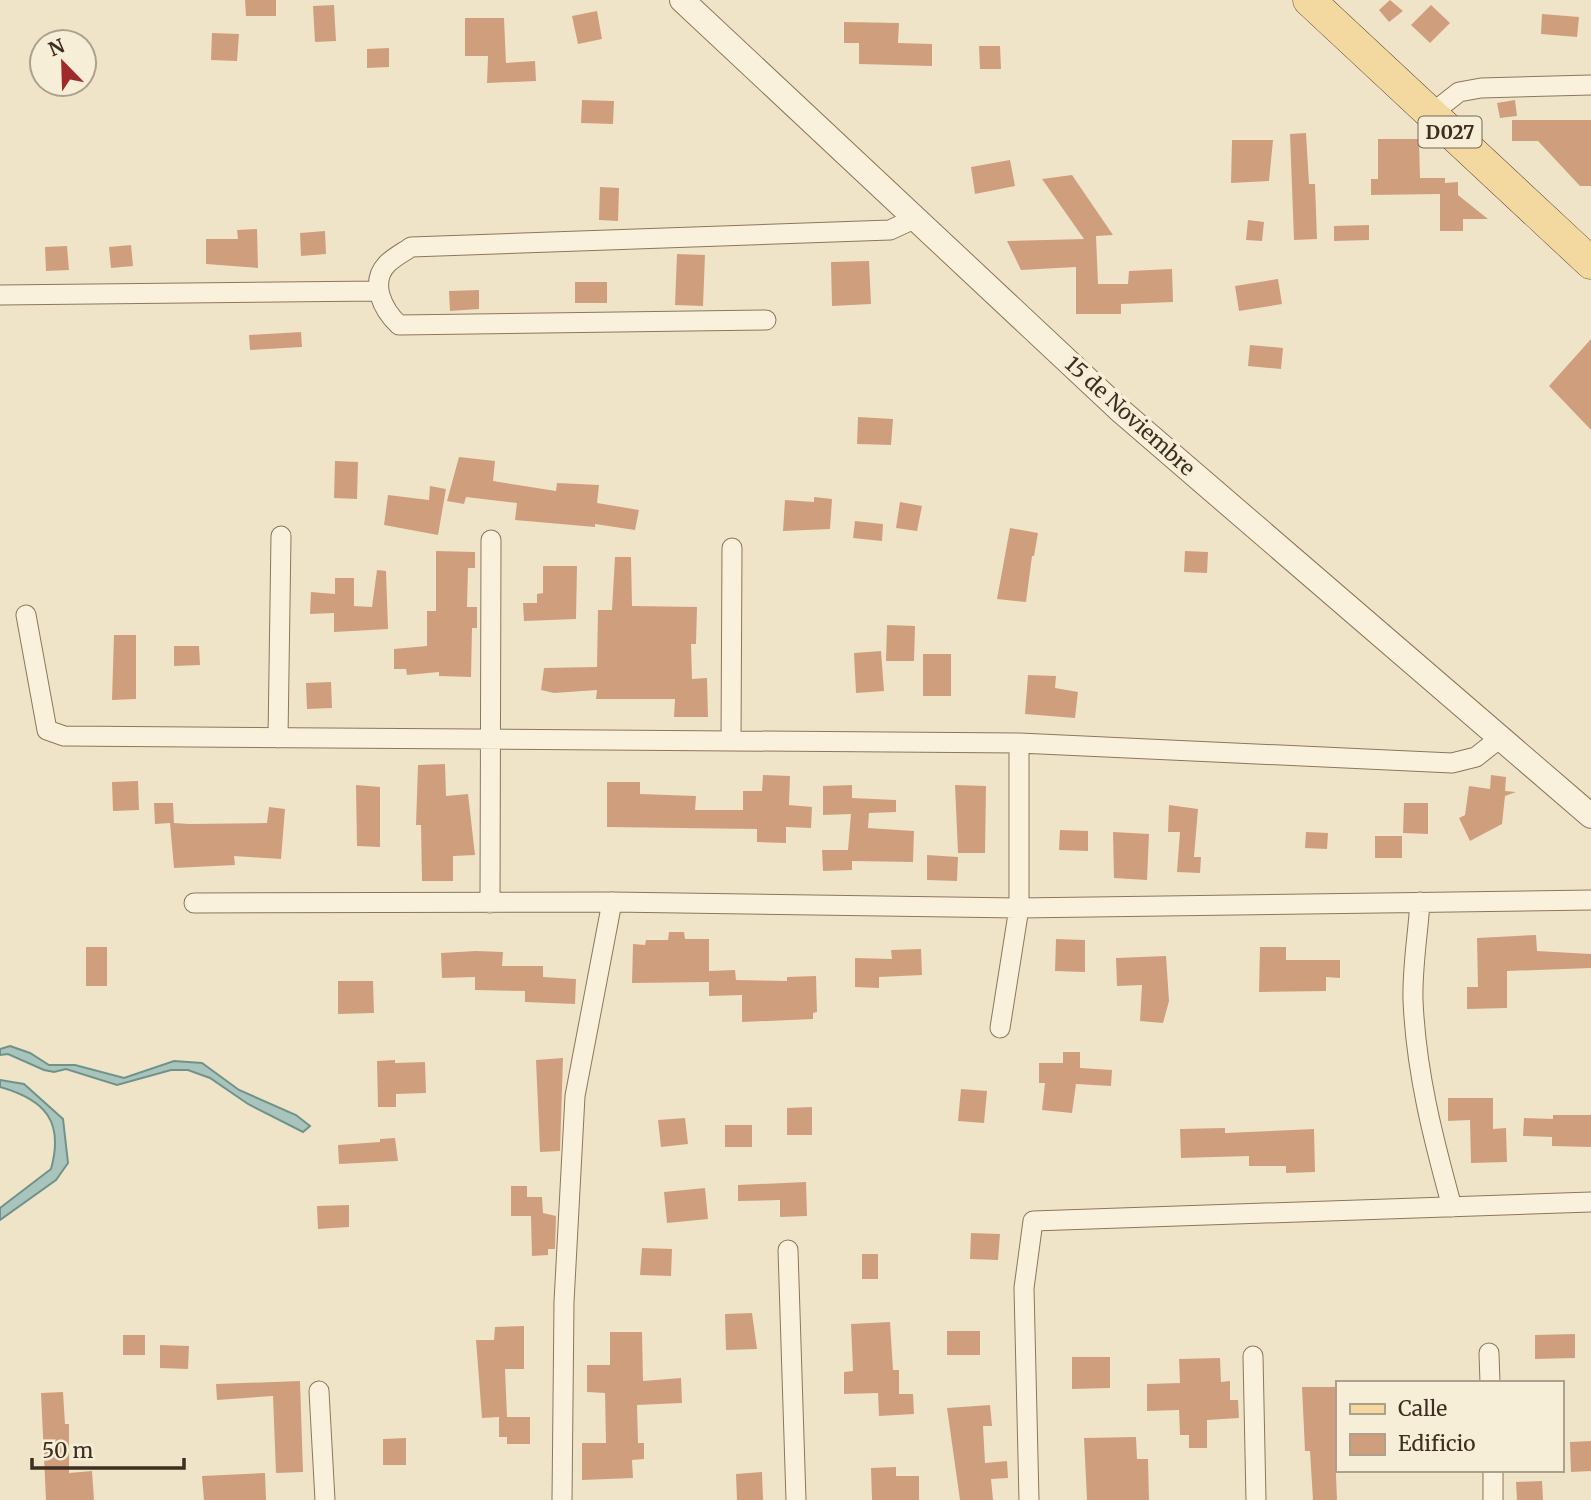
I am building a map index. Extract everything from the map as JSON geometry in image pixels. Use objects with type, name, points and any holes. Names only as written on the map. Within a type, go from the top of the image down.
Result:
[{"type":"main road","name":"D027","points":[[1309,0],[1591,263]]},
{"type":"street","name":"15 de Noviembre","points":[[682,0],[1122,412],[1591,816]]},
{"type":"street","points":[[1431,114],[1459,92],[1481,88],[1591,85]]},
{"type":"street","points":[[766,320],[399,325],[384,311],[378,291],[386,265],[411,247],[890,230],[916,218]]},
{"type":"street","points":[[0,296],[378,291]]},
{"type":"street","points":[[278,738],[281,536]]},
{"type":"street","points":[[490,903],[491,540]]},
{"type":"street","points":[[731,741],[732,548]]},
{"type":"street","points":[[26,615],[47,730],[64,736],[1018,743],[1452,763],[1476,757],[1500,738]]},
{"type":"street","points":[[1000,1028],[1019,908],[1018,743]]},
{"type":"street","points":[[194,903],[612,902],[1019,908],[1591,900]]},
{"type":"street","points":[[562,1500],[564,1302],[575,1096],[612,902]]},
{"type":"street","points":[[1420,902],[1413,997],[1417,1046],[1423,1098],[1452,1207]]},
{"type":"street","points":[[1029,1500],[1024,1288],[1033,1222],[1591,1202]]},
{"type":"street","points":[[788,1250],[796,1500]]},
{"type":"street","points":[[1489,1353],[1490,1381]]},
{"type":"street","points":[[1254,1356],[1256,1500]]},
{"type":"street","points":[[319,1391],[325,1500]]},
{"type":"street","points":[[1493,1472],[1493,1500]]},
{"type":"water","points":[[10,1046],[30,1053],[49,1065],[75,1065],[124,1078],[174,1061],[202,1063],[239,1090],[296,1115],[310,1126],[303,1132],[248,1104],[210,1078],[188,1070],[171,1070],[117,1085],[66,1069],[54,1072],[44,1070],[8,1054],[0,1055],[0,1049]]},
{"type":"water","points":[[0,1080],[24,1084],[63,1119],[68,1163],[56,1180],[0,1220],[0,1208],[51,1169],[55,1138],[48,1115],[40,1106],[16,1092],[0,1087]]},
{"type":"building","points":[[245,0],[276,0],[276,16],[246,16]]},
{"type":"building","points":[[1390,0],[1403,11],[1389,22],[1379,10]]},
{"type":"building","points":[[334,5],[336,41],[315,42],[313,6]]},
{"type":"building","points":[[1431,5],[1450,23],[1430,43],[1411,25]]},
{"type":"building","points":[[597,11],[602,39],[578,44],[572,16]]},
{"type":"building","points":[[1542,14],[1579,17],[1577,37],[1541,34]]},
{"type":"building","points":[[465,18],[504,18],[506,63],[535,61],[536,81],[487,83],[488,56],[465,56]]},
{"type":"building","points":[[844,22],[899,23],[898,43],[932,44],[932,66],[859,64],[859,43],[844,43]]},
{"type":"building","points":[[212,33],[239,34],[237,61],[211,60]]},
{"type":"building","points":[[979,46],[1000,46],[1001,69],[980,69]]},
{"type":"building","points":[[389,48],[389,67],[367,68],[367,49]]},
{"type":"building","points":[[582,100],[614,101],[613,124],[581,123]]},
{"type":"building","points":[[1515,100],[1517,116],[1500,118],[1497,103]]},
{"type":"building","points":[[1512,120],[1591,120],[1591,186],[1580,186],[1538,141],[1512,141]]},
{"type":"building","points":[[1306,133],[1309,184],[1315,184],[1317,239],[1294,240],[1290,134]]},
{"type":"building","points":[[1378,139],[1419,139],[1420,178],[1445,178],[1445,183],[1458,182],[1458,195],[1488,219],[1463,219],[1463,231],[1440,231],[1440,194],[1371,195],[1371,179],[1378,179]]},
{"type":"building","points":[[1232,140],[1273,140],[1269,181],[1231,183]]},
{"type":"building","points":[[1010,160],[1015,186],[975,194],[971,167]]},
{"type":"building","points":[[1072,175],[1113,235],[1096,236],[1098,284],[1128,284],[1129,271],[1172,269],[1173,302],[1121,304],[1121,314],[1076,314],[1076,267],[1021,270],[1007,241],[1084,239],[1042,179]]},
{"type":"building","points":[[600,187],[619,188],[618,221],[599,220]]},
{"type":"building","points":[[1248,220],[1264,222],[1262,241],[1246,240]]},
{"type":"building","points":[[1369,225],[1369,240],[1334,241],[1334,226]]},
{"type":"building","points":[[257,229],[258,268],[206,264],[206,239],[238,239],[237,230]]},
{"type":"building","points":[[325,231],[326,254],[301,256],[300,233]]},
{"type":"building","points":[[131,245],[133,266],[111,268],[109,247]]},
{"type":"building","points":[[67,246],[69,270],[46,271],[45,247]]},
{"type":"building","points":[[677,254],[705,255],[703,306],[675,305]]},
{"type":"building","points":[[869,261],[871,304],[832,306],[831,262]]},
{"type":"building","points":[[1278,279],[1282,304],[1239,311],[1235,286]]},
{"type":"building","points":[[575,282],[607,282],[607,303],[575,303]]},
{"type":"building","points":[[479,290],[479,309],[450,311],[449,291]]},
{"type":"building","points":[[301,332],[302,347],[250,350],[249,335]]},
{"type":"building","points":[[1591,339],[1591,430],[1549,386]]},
{"type":"building","points":[[1250,345],[1283,348],[1281,369],[1248,366]]},
{"type":"building","points":[[858,417],[893,419],[891,445],[857,444]]},
{"type":"building","points":[[459,457],[495,461],[493,481],[556,491],[557,483],[599,485],[597,503],[639,510],[635,530],[595,524],[595,527],[515,520],[517,503],[466,497],[464,504],[447,501]]},
{"type":"building","points":[[335,461],[358,462],[357,499],[334,498]]},
{"type":"building","points":[[430,486],[446,489],[438,535],[384,525],[388,495],[429,500]]},
{"type":"building","points":[[814,497],[832,499],[830,529],[783,531],[785,500],[814,502]]},
{"type":"building","points":[[900,502],[922,506],[917,531],[896,528]]},
{"type":"building","points":[[855,521],[883,524],[882,541],[853,538]]},
{"type":"building","points":[[1010,528],[1038,533],[1026,602],[997,599]]},
{"type":"building","points":[[436,551],[475,552],[475,568],[468,568],[467,607],[477,607],[477,628],[472,628],[471,677],[439,676],[439,672],[407,675],[406,669],[394,669],[394,649],[427,646],[427,611],[436,611]]},
{"type":"building","points":[[1185,551],[1208,552],[1207,573],[1184,572]]},
{"type":"building","points":[[615,557],[631,557],[632,606],[697,607],[696,644],[691,644],[692,679],[707,678],[708,717],[674,717],[675,699],[596,699],[597,690],[554,693],[541,690],[544,668],[597,667],[598,610],[612,610]]},
{"type":"building","points":[[543,566],[577,566],[576,619],[524,621],[523,603],[537,603],[537,594],[543,593]]},
{"type":"building","points":[[377,570],[386,571],[388,629],[334,632],[334,613],[310,614],[311,592],[335,594],[335,578],[354,578],[354,606],[372,607]]},
{"type":"building","points":[[887,625],[915,626],[914,661],[886,661]]},
{"type":"building","points":[[114,635],[136,635],[136,699],[112,700]]},
{"type":"building","points":[[174,646],[199,646],[200,665],[174,666]]},
{"type":"building","points":[[881,651],[884,691],[856,693],[854,653]]},
{"type":"building","points":[[923,654],[951,654],[951,696],[923,696]]},
{"type":"building","points":[[1028,675],[1056,676],[1055,688],[1078,692],[1075,718],[1025,714]]},
{"type":"building","points":[[331,682],[332,708],[307,709],[306,683]]},
{"type":"building","points":[[445,764],[446,796],[468,794],[475,855],[453,856],[453,881],[422,881],[421,825],[416,825],[418,765]]},
{"type":"building","points":[[763,775],[790,776],[789,805],[812,807],[811,828],[786,827],[786,843],[757,842],[757,829],[607,827],[607,782],[640,782],[640,794],[696,796],[695,810],[743,810],[743,791],[762,791]]},
{"type":"building","points":[[1491,775],[1506,777],[1505,791],[1516,792],[1505,796],[1502,824],[1470,841],[1459,818],[1465,815],[1469,786],[1490,789]]},
{"type":"building","points":[[138,781],[139,810],[113,811],[112,782]]},
{"type":"building","points":[[356,785],[380,787],[380,847],[357,846]]},
{"type":"building","points":[[852,785],[852,798],[896,800],[896,812],[869,813],[868,828],[914,831],[913,862],[852,861],[852,870],[823,871],[822,850],[848,850],[851,814],[823,815],[823,786]]},
{"type":"building","points":[[955,785],[986,786],[985,853],[958,853]]},
{"type":"building","points":[[154,803],[173,803],[174,823],[189,824],[267,823],[269,807],[285,809],[281,859],[234,856],[235,865],[174,868],[170,823],[155,824]]},
{"type":"building","points":[[1404,803],[1428,803],[1428,834],[1403,833]]},
{"type":"building","points":[[1169,805],[1198,809],[1194,857],[1201,857],[1200,873],[1177,872],[1180,832],[1168,832]]},
{"type":"building","points":[[1060,830],[1088,831],[1088,851],[1059,850]]},
{"type":"building","points":[[1113,832],[1149,834],[1147,880],[1114,878]]},
{"type":"building","points":[[1306,832],[1328,833],[1327,849],[1305,848]]},
{"type":"building","points":[[1375,836],[1402,836],[1402,858],[1375,858]]},
{"type":"building","points":[[927,855],[958,857],[957,881],[927,880]]},
{"type":"building","points":[[669,932],[684,932],[685,939],[709,939],[709,971],[735,970],[736,980],[787,981],[787,977],[816,976],[817,1012],[813,1013],[813,1019],[742,1022],[742,995],[709,996],[709,982],[632,983],[633,944],[645,945],[646,940],[668,940]]},
{"type":"building","points":[[1536,935],[1537,951],[1591,954],[1591,968],[1507,971],[1507,1008],[1467,1009],[1467,987],[1478,987],[1477,938]]},
{"type":"building","points":[[1056,939],[1085,940],[1085,972],[1055,971]]},
{"type":"building","points":[[86,947],[107,947],[107,986],[86,986]]},
{"type":"building","points":[[1260,947],[1286,947],[1286,960],[1340,960],[1340,978],[1326,977],[1326,991],[1259,992]]},
{"type":"building","points":[[921,949],[922,975],[879,977],[879,988],[855,987],[855,958],[892,959],[891,950]]},
{"type":"building","points":[[503,952],[502,966],[543,966],[543,977],[576,979],[575,1004],[525,1002],[525,991],[475,990],[475,977],[442,978],[441,953]]},
{"type":"building","points":[[1166,956],[1169,1001],[1163,1023],[1140,1021],[1142,985],[1117,986],[1116,958]]},
{"type":"building","points":[[338,981],[373,981],[374,1013],[338,1014]]},
{"type":"building","points":[[1063,1052],[1080,1052],[1080,1068],[1112,1070],[1111,1086],[1076,1084],[1072,1113],[1042,1110],[1045,1083],[1039,1083],[1039,1063],[1063,1063]]},
{"type":"building","points":[[563,1058],[560,1151],[540,1152],[536,1060]]},
{"type":"building","points":[[395,1060],[395,1063],[425,1062],[426,1093],[396,1094],[396,1107],[378,1107],[377,1061]]},
{"type":"building","points":[[961,1089],[987,1091],[984,1123],[958,1121]]},
{"type":"building","points":[[1448,1098],[1493,1098],[1493,1129],[1506,1128],[1507,1162],[1471,1163],[1470,1120],[1448,1121]]},
{"type":"building","points":[[812,1107],[812,1135],[787,1135],[787,1108]]},
{"type":"building","points":[[1553,1115],[1591,1115],[1591,1147],[1552,1146],[1552,1137],[1523,1136],[1524,1118],[1553,1119]]},
{"type":"building","points":[[685,1118],[688,1144],[661,1147],[658,1120]]},
{"type":"building","points":[[725,1125],[752,1125],[752,1147],[725,1147]]},
{"type":"building","points":[[1225,1128],[1225,1133],[1314,1129],[1315,1172],[1286,1173],[1286,1166],[1249,1166],[1249,1156],[1181,1158],[1180,1129]]},
{"type":"building","points":[[395,1138],[398,1161],[339,1164],[338,1145],[380,1142],[380,1139]]},
{"type":"building","points":[[806,1182],[807,1216],[780,1217],[780,1200],[738,1201],[738,1185]]},
{"type":"building","points":[[511,1186],[527,1186],[527,1197],[542,1197],[543,1213],[556,1216],[555,1249],[548,1249],[548,1255],[532,1256],[531,1216],[511,1216]]},
{"type":"building","points":[[705,1188],[708,1219],[667,1223],[664,1192]]},
{"type":"building","points":[[349,1205],[349,1227],[318,1229],[317,1206]]},
{"type":"building","points":[[971,1233],[1000,1234],[998,1260],[970,1259]]},
{"type":"building","points":[[642,1248],[672,1249],[671,1276],[640,1275]]},
{"type":"building","points":[[862,1254],[878,1254],[878,1279],[862,1279]]},
{"type":"building","points":[[752,1313],[757,1349],[726,1350],[725,1314]]},
{"type":"building","points":[[890,1322],[893,1370],[899,1370],[899,1394],[913,1394],[914,1414],[879,1416],[878,1393],[844,1394],[844,1372],[853,1371],[851,1324]]},
{"type":"building","points":[[524,1326],[524,1369],[505,1369],[507,1417],[530,1417],[530,1444],[507,1444],[507,1437],[499,1437],[499,1417],[482,1418],[476,1340],[494,1340],[495,1327]]},
{"type":"building","points":[[947,1331],[980,1331],[980,1355],[947,1355]]},
{"type":"building","points":[[610,1332],[642,1332],[643,1381],[681,1378],[682,1403],[637,1405],[638,1443],[644,1443],[644,1459],[632,1460],[633,1478],[582,1480],[582,1443],[606,1443],[605,1393],[587,1392],[587,1365],[610,1365]]},
{"type":"building","points":[[1575,1334],[1575,1358],[1535,1359],[1535,1335]]},
{"type":"building","points":[[123,1335],[145,1335],[145,1355],[123,1355]]},
{"type":"building","points":[[160,1345],[189,1346],[188,1369],[160,1368]]},
{"type":"building","points":[[1072,1357],[1110,1357],[1110,1388],[1072,1389]]},
{"type":"building","points":[[1220,1358],[1221,1382],[1230,1381],[1230,1400],[1238,1400],[1239,1418],[1207,1420],[1207,1448],[1189,1448],[1189,1435],[1180,1435],[1179,1410],[1147,1411],[1147,1384],[1180,1383],[1179,1359]]},
{"type":"building","points":[[300,1381],[303,1472],[276,1473],[273,1396],[217,1400],[216,1384]]},
{"type":"building","points":[[1302,1387],[1336,1387],[1337,1500],[1313,1500],[1310,1451],[1305,1451]]},
{"type":"building","points":[[63,1392],[65,1424],[69,1424],[69,1473],[92,1471],[94,1500],[46,1500],[41,1393]]},
{"type":"building","points":[[990,1405],[992,1426],[983,1426],[985,1463],[1007,1461],[1008,1478],[991,1479],[993,1500],[960,1500],[947,1408]]},
{"type":"building","points":[[1136,1437],[1137,1459],[1148,1459],[1149,1500],[1087,1500],[1084,1438]]},
{"type":"building","points":[[406,1438],[406,1465],[383,1465],[383,1439]]},
{"type":"building","points":[[1591,1441],[1591,1471],[1571,1472],[1570,1442]]},
{"type":"building","points":[[896,1467],[896,1476],[919,1476],[919,1500],[872,1500],[871,1468]]},
{"type":"building","points":[[762,1472],[763,1500],[737,1500],[736,1474]]},
{"type":"building","points":[[265,1473],[266,1500],[204,1500],[202,1476]]},
{"type":"building","points":[[1542,1481],[1543,1500],[1517,1500],[1516,1482]]}]
